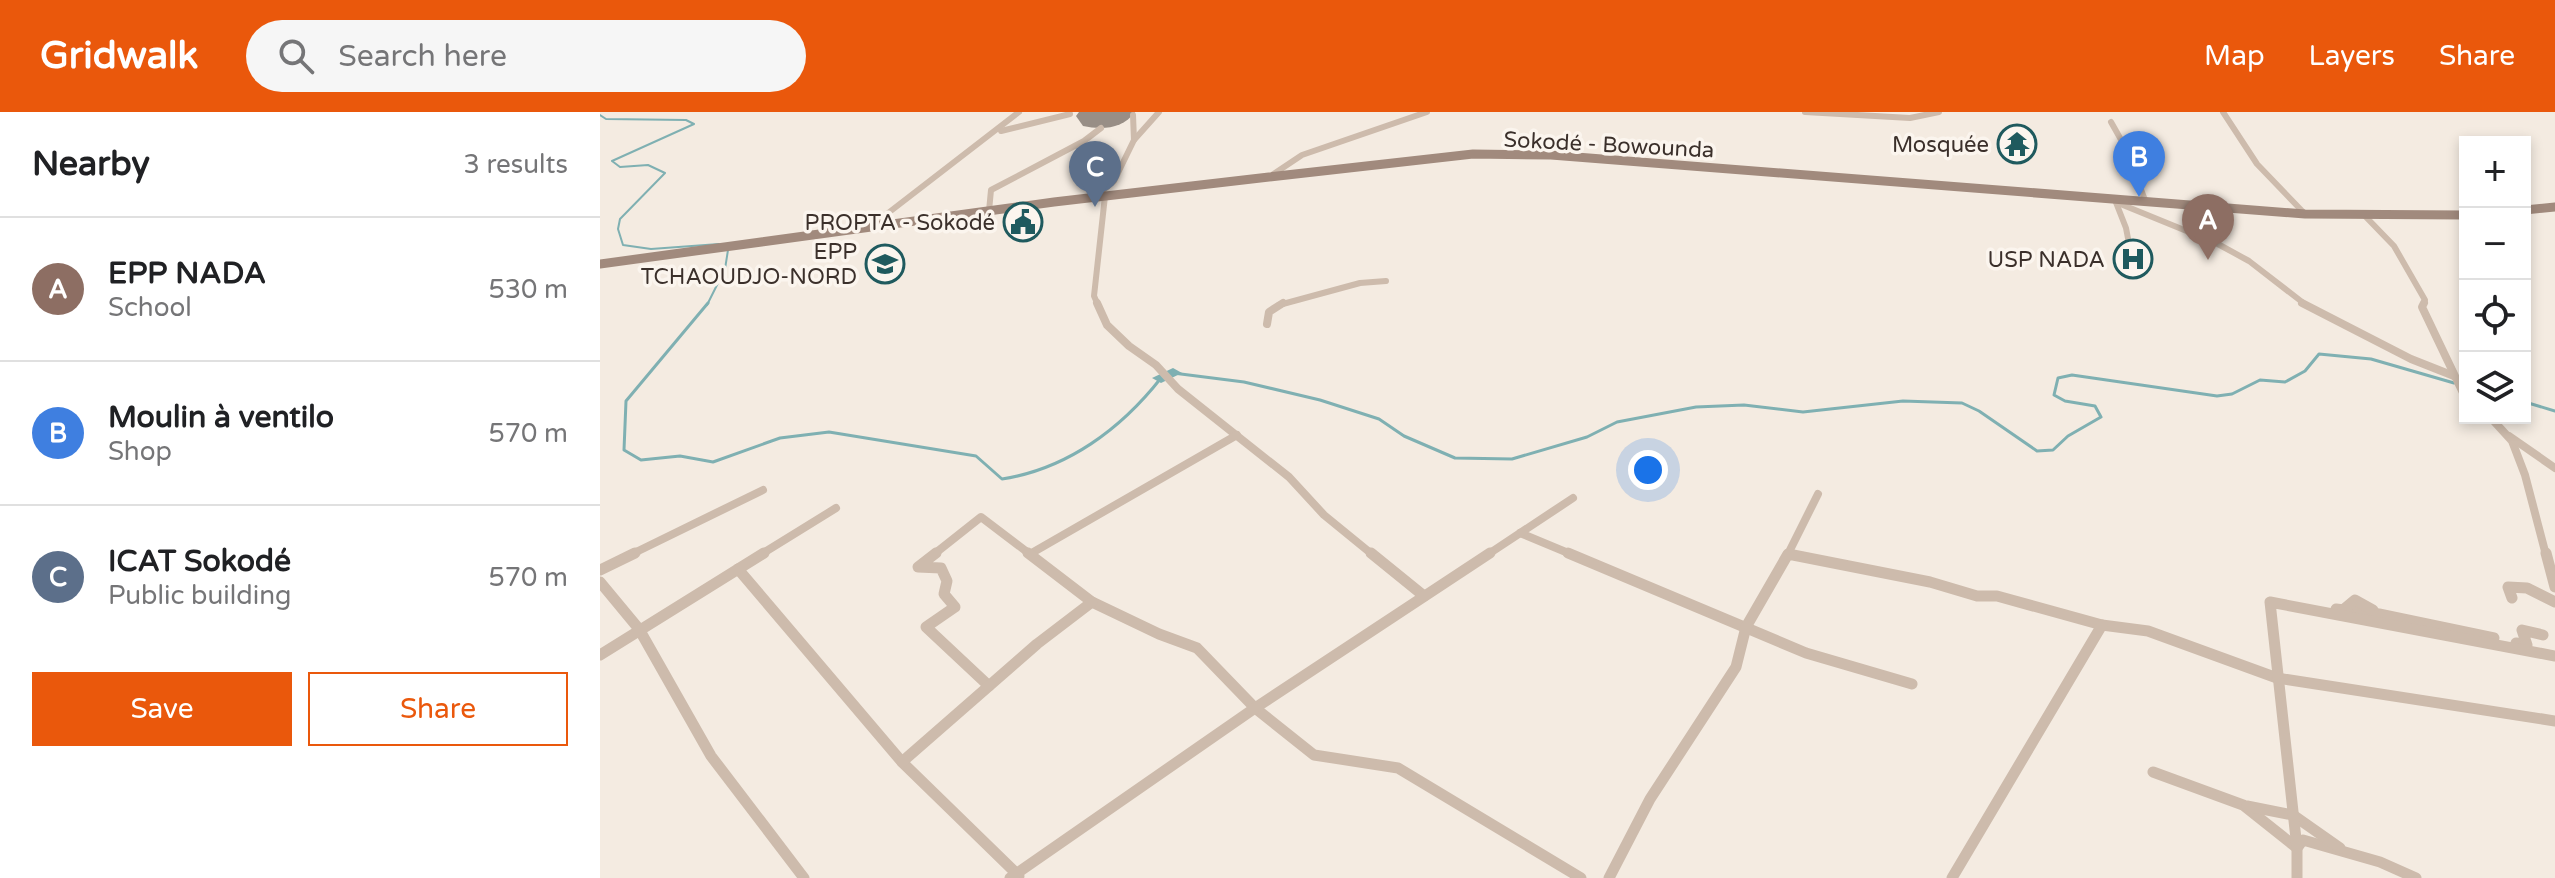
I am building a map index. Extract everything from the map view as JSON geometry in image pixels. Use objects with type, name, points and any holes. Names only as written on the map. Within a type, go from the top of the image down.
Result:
[{"type":"main road","name":"Sokodé - Bowounda","points":[[600,264],[1100,196],[1473,154],[1551,155],[2305,214],[2459,215]]},
{"type":"main road","points":[[2531,209],[2555,207]]},
{"type":"street","points":[[870,227],[1019,112]]},
{"type":"street","points":[[1134,140],[1159,112]]},
{"type":"street","points":[[1269,177],[1302,155],[1427,112]]},
{"type":"street","points":[[1805,112],[1910,118],[1939,112]]},
{"type":"street","points":[[2223,112],[2257,164],[2305,214]]},
{"type":"street","points":[[993,133],[1070,114]]},
{"type":"street","points":[[1133,115],[1134,147],[1114,181],[1100,196],[1094,296],[1107,325],[1289,477],[1324,515],[1424,596]]},
{"type":"street","points":[[1006,123],[1025,119],[1042,120]]},
{"type":"street","points":[[2111,122],[2121,137],[2132,163],[2131,172],[2145,200]]},
{"type":"street","points":[[989,211],[991,190],[1084,141],[1101,128]]},
{"type":"street","points":[[2115,200],[2131,254]]},
{"type":"street","points":[[2115,200],[2216,243],[2249,261],[2299,302],[2454,376]]},
{"type":"street","points":[[2365,216],[2394,246],[2425,300],[2422,307],[2459,386]]},
{"type":"street","points":[[1267,324],[1269,312],[1286,299],[1320,297],[1356,281],[1386,281]]},
{"type":"street","points":[[2497,424],[2555,468]]},
{"type":"street","points":[[2506,434],[2525,475],[2555,587]]},
{"type":"street","points":[[1030,554],[1237,435]]},
{"type":"street","points":[[600,570],[763,490]]},
{"type":"street","points":[[1609,878],[1650,799],[1736,667],[1746,627],[1818,494]]},
{"type":"street","points":[[738,569],[902,762],[1016,877],[1255,708],[1573,498]]},
{"type":"street","points":[[600,655],[836,508]]},
{"type":"street","points":[[989,686],[926,627],[955,607],[944,594],[948,587],[947,576],[941,568],[918,567],[981,517],[1092,602],[1159,634],[1197,648],[1255,708],[1314,755],[1398,768],[1581,878]]},
{"type":"street","points":[[1520,533],[1806,653],[1912,684]]},
{"type":"street","points":[[1788,554],[1930,582],[1977,596],[1997,596],[2102,625],[2148,631],[2277,678],[2555,721]]},
{"type":"street","points":[[600,582],[639,629],[711,756],[804,878]]},
{"type":"street","points":[[2512,598],[2508,587],[2527,588],[2555,602]]},
{"type":"street","points":[[902,762],[1092,602]]},
{"type":"street","points":[[2297,878],[2297,848],[2270,602],[2555,656]]},
{"type":"street","points":[[2305,608],[2379,614],[2527,645],[2522,630],[2543,635]]},
{"type":"street","points":[[1952,878],[2102,625]]},
{"type":"street","points":[[2153,772],[2243,805],[2293,815],[2346,852]]},
{"type":"street","points":[[2243,805],[2297,848]]},
{"type":"street","points":[[2297,848],[2303,840],[2380,862],[2416,878]]},
{"type":"waterway","points":[[600,115],[606,119],[686,120],[694,124],[612,161],[620,167],[648,165],[665,173],[620,219],[618,229],[623,245],[651,249],[719,244]]},
{"type":"waterway","points":[[708,303],[725,269],[728,250]]},
{"type":"waterway","points":[[708,303],[626,401],[624,450],[641,460],[680,456],[713,462],[780,438],[829,432],[976,456],[1002,479],[1049,466],[1091,444],[1128,414],[1161,378]]},
{"type":"waterway","points":[[1173,373],[1244,382],[1320,400],[1379,419],[1404,436],[1455,458],[1512,459],[1587,437],[1617,422],[1696,407],[1744,405],[1803,412],[1903,401],[1962,403],[1979,411],[2037,451],[2053,450],[2068,436],[2101,417],[2095,406],[2065,401],[2054,395],[2058,378],[2072,375],[2217,396],[2232,394],[2260,380],[2285,382],[2305,371],[2319,354],[2371,359],[2454,383]]},
{"type":"waterway","points":[[1161,378],[1173,373]]},
{"type":"waterway","points":[[2531,404],[2555,411]]},
{"type":"runway","points":[[1099,116],[1112,112]]},
{"type":"place","name":"Mosquée","points":[[2017,144]]},
{"type":"place","name":"Moulin à ventilo","points":[[2139,197]]},
{"type":"place","name":"ICAT Sokodé","points":[[1095,207]]},
{"type":"place","name":"PROPTA - Sokodé","points":[[1023,222]]},
{"type":"place","name":"USP NADA","points":[[2133,259]]},
{"type":"place","name":"EPP NADA","points":[[2208,260]]},
{"type":"place","name":"EPP TCHAOUDJO-NORD","points":[[885,264]]}]
